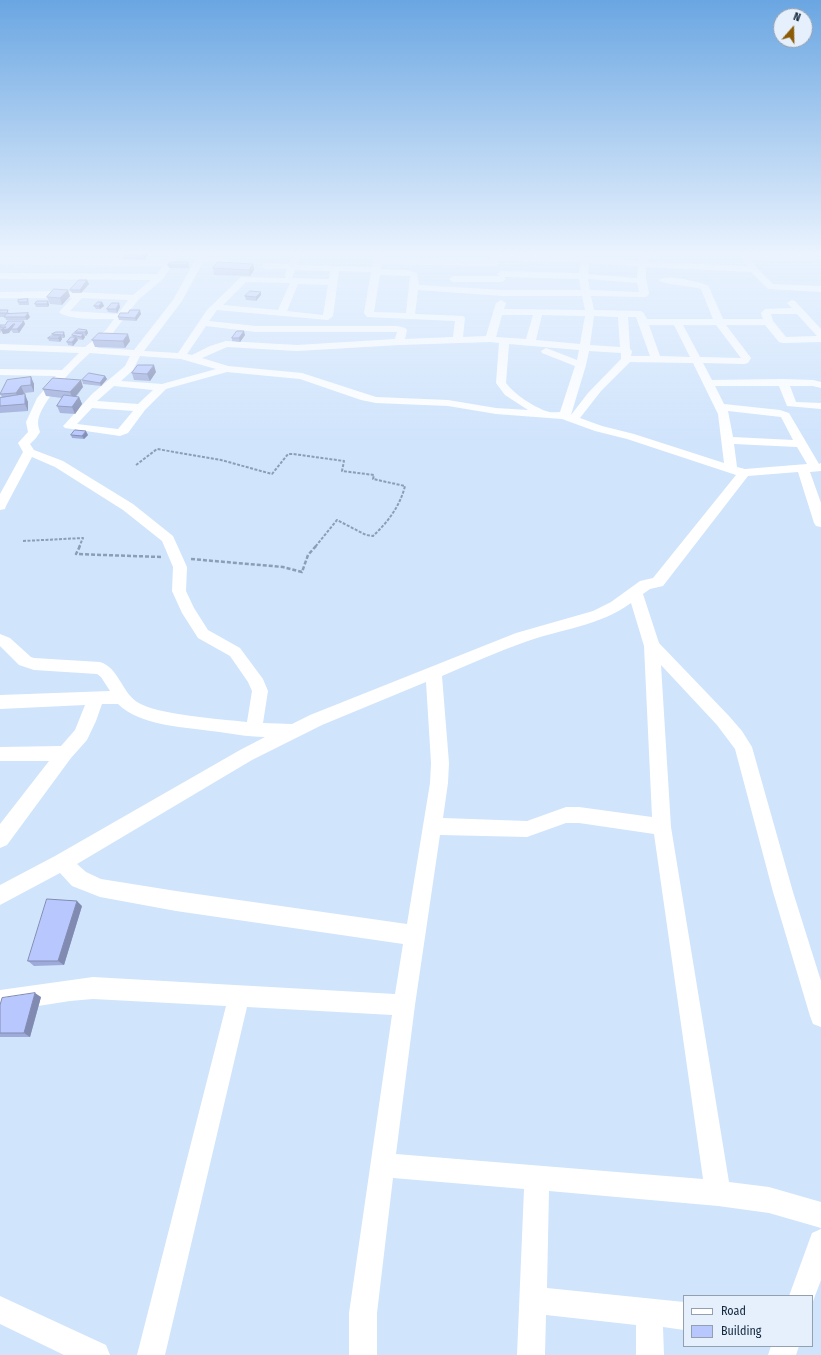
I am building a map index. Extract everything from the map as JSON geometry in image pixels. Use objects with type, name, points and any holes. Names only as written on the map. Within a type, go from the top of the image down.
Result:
[{"type":"street","points":[[107,316],[121,317]]},
{"type":"street","points":[[162,387],[141,408],[124,431],[120,433],[69,426],[89,404],[128,368],[137,353],[165,316]]},
{"type":"street","points":[[182,356],[208,316]]},
{"type":"street","points":[[302,316],[313,318],[327,316]]},
{"type":"street","points":[[395,316],[460,318],[456,341]]},
{"type":"street","points":[[491,334],[497,316]]},
{"type":"street","points":[[537,316],[533,333],[535,344],[545,350],[582,365]]},
{"type":"street","points":[[569,418],[582,365],[590,316]]},
{"type":"street","points":[[569,418],[617,369],[625,363],[627,355],[623,316]]},
{"type":"street","points":[[641,316],[656,360]]},
{"type":"street","points":[[491,334],[504,340],[584,348],[656,360],[744,361],[746,358],[719,322],[717,316]]},
{"type":"street","points":[[767,316],[768,322],[783,340],[821,339]]},
{"type":"street","points":[[803,316],[821,335]]},
{"type":"street","points":[[0,506],[6,484],[34,432],[32,422],[38,407],[64,373],[88,350],[104,338],[121,317]]},
{"type":"street","points":[[428,341],[434,317]]},
{"type":"street","points":[[644,322],[768,322]]},
{"type":"street","points":[[677,322],[724,414],[731,468]]},
{"type":"street","points":[[203,323],[256,329],[397,329],[402,330],[399,342]]},
{"type":"street","points":[[194,358],[226,344],[297,348],[399,342],[456,341],[491,334],[533,333]]},
{"type":"street","points":[[504,340],[501,383],[504,389],[544,415]]},
{"type":"street","points":[[4,355],[88,350],[182,356],[194,358],[227,369],[302,376],[365,398],[376,400],[448,403],[496,411],[569,418],[599,430],[635,438],[744,473],[813,468]]},
{"type":"street","points":[[111,383],[162,387],[227,369]]},
{"type":"street","points":[[0,372],[64,373]]},
{"type":"street","points":[[783,382],[791,404],[821,406]]},
{"type":"street","points":[[708,383],[813,382],[821,385]]},
{"type":"street","points":[[89,404],[141,408]]},
{"type":"street","points":[[721,407],[783,414],[813,468],[821,523]]},
{"type":"street","points":[[728,440],[800,444]]},
{"type":"street","points":[[28,443],[128,507],[168,540],[180,568],[179,591],[187,609],[203,634],[235,652],[255,679],[260,691],[254,730]]},
{"type":"street","points":[[0,895],[62,862],[233,763],[316,720],[434,674],[482,652],[521,637],[598,615],[616,606],[646,586],[744,473]]},
{"type":"street","points":[[646,586],[652,646],[662,827],[718,1193]]},
{"type":"street","points":[[0,640],[5,642],[25,661],[34,664],[100,668],[110,676],[122,697],[131,706],[139,710],[166,718],[254,730],[295,731]]},
{"type":"street","points":[[652,646],[725,722],[743,747],[783,892],[821,1016]]},
{"type":"street","points":[[363,1355],[363,1313],[384,1165],[404,1005],[439,783],[440,763],[434,674]]},
{"type":"street","points":[[0,702],[122,697]]},
{"type":"street","points":[[0,839],[65,753],[81,735],[88,721],[96,698]]},
{"type":"street","points":[[0,754],[65,753]]},
{"type":"street","points":[[433,826],[527,829],[566,815],[579,815],[662,827]]},
{"type":"street","points":[[62,862],[79,879],[100,888],[176,901],[415,935]]},
{"type":"street","points":[[0,1001],[70,990],[93,988],[404,1005]]},
{"type":"street","points":[[151,1355],[239,996]]},
{"type":"street","points":[[384,1165],[718,1193],[769,1200],[821,1214]]},
{"type":"street","points":[[531,1355],[537,1177]]},
{"type":"street","points":[[802,1295],[821,1242]]},
{"type":"street","points":[[532,1300],[683,1316]]},
{"type":"street","points":[[0,1310],[46,1333],[96,1355]]},
{"type":"street","points":[[649,1313],[650,1355]]},
{"type":"path","points":[[136,465],[157,449],[220,460],[272,474],[288,454],[293,454],[344,461],[342,471],[374,475],[373,479],[405,486],[404,493],[386,523],[373,536],[366,535],[337,520],[308,555],[302,572],[283,567],[189,558]]},
{"type":"path","points":[[23,541],[83,538],[76,554],[166,557]]},
{"type":"building","points":[[5,316],[26,316],[25,317]]},
{"type":"building","points":[[118,316],[136,316],[135,318]]},
{"type":"building","points":[[8,321],[24,321],[17,329],[11,329],[15,324],[13,324],[8,329],[1,330],[6,327],[0,327],[0,325],[5,325]]},
{"type":"building","points":[[79,329],[87,330],[85,332],[75,332]]},
{"type":"building","points":[[237,331],[244,331],[239,338],[232,338]]},
{"type":"building","points":[[56,332],[64,332],[63,335],[52,334]]},
{"type":"building","points":[[74,333],[83,334],[81,337],[72,335]]},
{"type":"building","points":[[99,333],[128,334],[123,341],[92,340]]},
{"type":"building","points":[[51,336],[61,336],[58,338],[48,338]]},
{"type":"building","points":[[71,337],[76,337],[72,342],[67,342]]},
{"type":"building","points":[[138,365],[154,365],[147,374],[132,373]]},
{"type":"building","points":[[89,373],[105,376],[100,383],[82,380]]},
{"type":"building","points":[[31,377],[31,385],[21,386],[16,393],[0,394],[7,380]]},
{"type":"building","points":[[53,378],[81,380],[70,392],[43,389]]},
{"type":"building","points":[[25,394],[25,404],[0,406],[0,398]]},
{"type":"building","points":[[64,395],[79,397],[72,407],[57,406]]},
{"type":"building","points":[[75,430],[86,431],[82,436],[71,435]]},
{"type":"building","points":[[47,899],[77,901],[58,961],[28,961]]},
{"type":"building","points":[[35,993],[24,1033],[0,1033],[0,1005],[2,998]]}]
